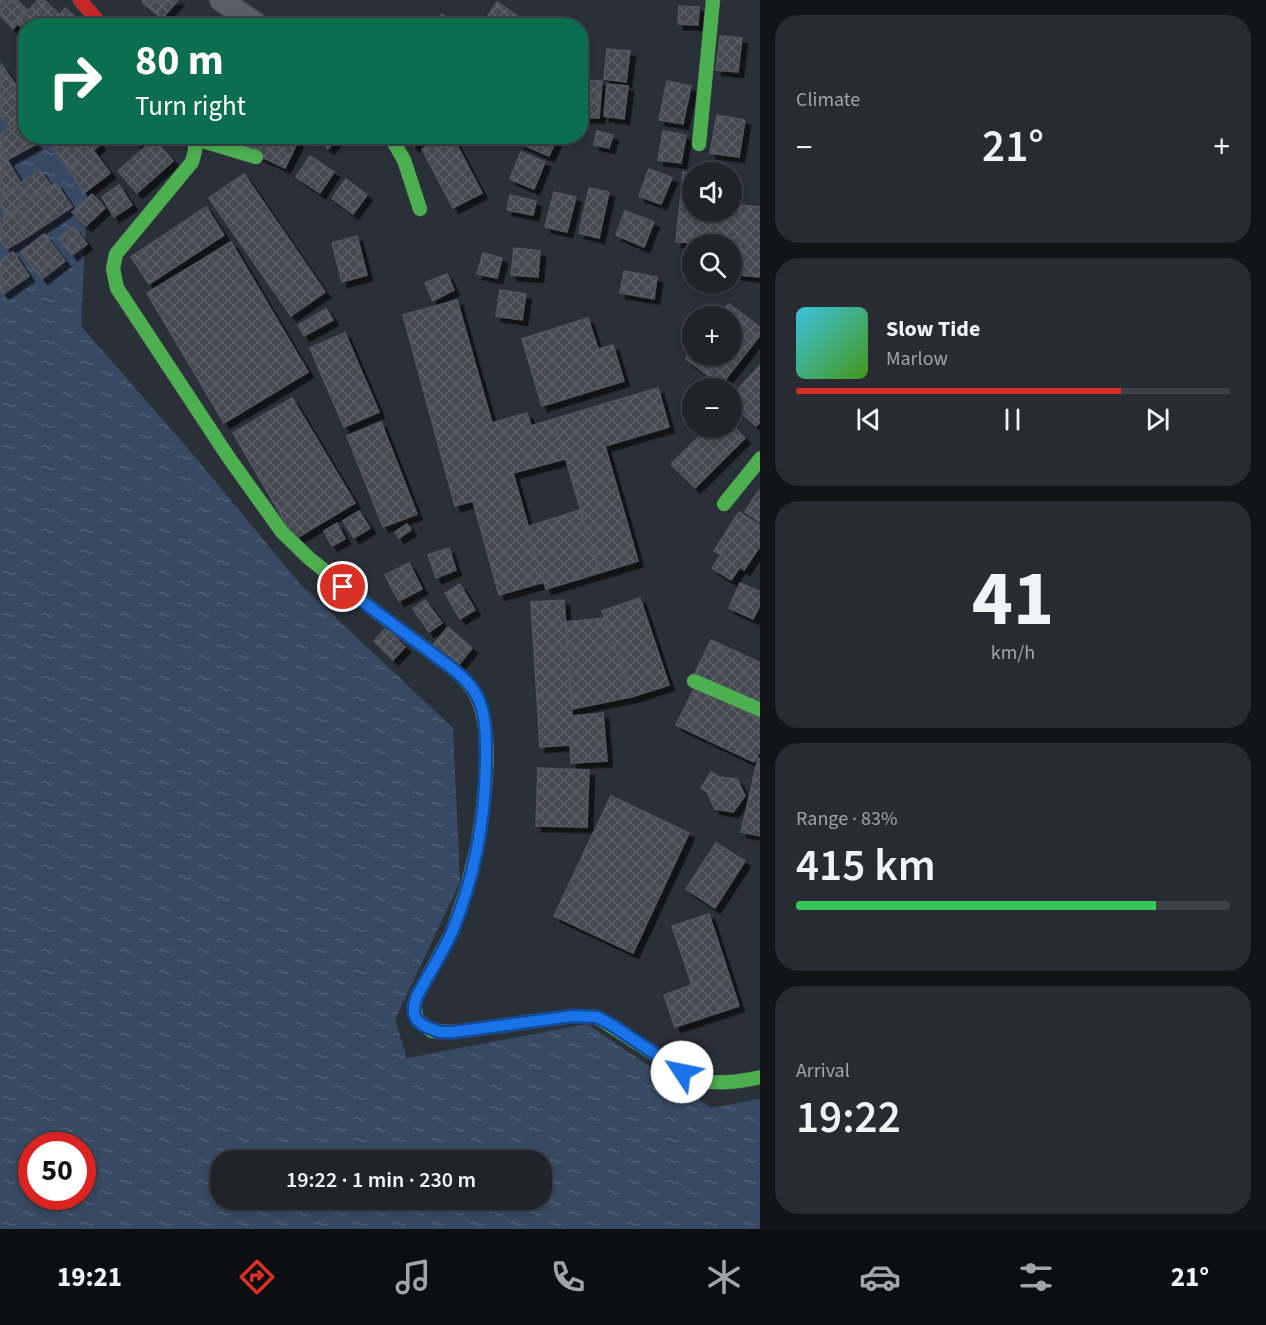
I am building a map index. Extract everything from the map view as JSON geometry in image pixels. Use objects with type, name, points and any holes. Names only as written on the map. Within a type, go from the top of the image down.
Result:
[{"type":"main road","points":[[80,0],[95,18]]},
{"type":"main road","points":[[699,144],[713,0]]},
{"type":"main road","points":[[196,144],[188,167],[116,254],[112,266],[113,278],[119,293],[222,448],[282,532],[343,587],[453,669],[477,695],[482,709],[485,726],[486,790],[480,839],[472,873],[451,933],[417,996],[414,1014],[417,1020],[432,1030],[453,1032],[573,1016],[597,1017],[693,1079],[707,1083],[729,1083],[760,1077]]},
{"type":"main road","points":[[215,144],[256,157]]},
{"type":"main road","points":[[395,144],[404,160],[420,209]]},
{"type":"main road","points":[[724,504],[760,458]]},
{"type":"main road","points":[[693,681],[760,710]]},
{"type":"street","points":[[221,0],[247,18]]},
{"type":"water","points":[[0,61],[18,86],[18,144],[61,144],[88,180],[81,326],[190,451],[301,585],[453,728],[460,882],[395,1020],[407,1058],[587,1024],[711,1108],[760,1099],[760,1229],[0,1229]]},
{"type":"building","points":[[0,0],[17,0],[28,11],[22,18],[18,18],[18,23],[13,29],[0,15]]},
{"type":"building","points":[[38,0],[44,0],[59,14],[55,18],[22,18]]},
{"type":"building","points":[[143,0],[178,0],[163,18],[142,2]]},
{"type":"building","points":[[497,2],[520,18],[486,18]]},
{"type":"building","points":[[679,6],[699,7],[698,25],[678,24]]},
{"type":"building","points":[[65,8],[76,18],[57,18]]},
{"type":"building","points":[[720,36],[742,38],[738,72],[716,70]]},
{"type":"building","points":[[607,49],[630,51],[626,82],[604,79]]},
{"type":"building","points":[[2,66],[17,86],[3,100],[0,96],[0,68]]},
{"type":"building","points":[[588,80],[602,81],[599,118],[588,117]]},
{"type":"building","points":[[667,81],[691,86],[683,124],[659,120]]},
{"type":"building","points":[[607,84],[628,86],[624,119],[604,116]]},
{"type":"building","points":[[18,87],[18,121],[11,127],[0,115],[0,103]]},
{"type":"building","points":[[717,115],[745,120],[739,157],[710,153]]},
{"type":"building","points":[[18,123],[18,144],[36,144],[7,160],[0,148],[0,134]]},
{"type":"building","points":[[597,131],[613,135],[609,148],[594,145]]},
{"type":"building","points":[[663,131],[686,135],[681,163],[658,160]]},
{"type":"building","points":[[55,144],[100,145],[68,168],[52,146]]},
{"type":"building","points":[[148,144],[158,144],[173,161],[137,193],[118,171]]},
{"type":"building","points":[[240,144],[297,144],[285,168],[239,146]]},
{"type":"building","points":[[323,144],[333,144],[328,149]]},
{"type":"building","points":[[431,144],[456,144],[482,193],[453,208],[422,149]]},
{"type":"building","points":[[521,144],[554,144],[549,156]]},
{"type":"building","points":[[0,148],[21,183],[3,194],[0,190]]},
{"type":"building","points":[[93,150],[110,173],[84,193],[68,168]]},
{"type":"building","points":[[521,152],[545,162],[534,189],[510,179]]},
{"type":"building","points":[[310,156],[334,172],[320,193],[296,177]]},
{"type":"building","points":[[649,169],[672,178],[661,204],[639,196]]},
{"type":"building","points":[[40,170],[51,186],[6,215],[0,206],[0,197]]},
{"type":"building","points":[[244,174],[325,292],[291,316],[209,198]]},
{"type":"building","points":[[346,179],[367,195],[353,214],[332,198]]},
{"type":"building","points":[[682,182],[682,222],[742,222],[742,205],[760,207],[760,277],[742,275],[742,234],[682,234],[682,242],[676,242]]},
{"type":"building","points":[[56,183],[72,207],[27,237],[11,213]]},
{"type":"building","points":[[119,185],[132,205],[114,217],[102,197]]},
{"type":"building","points":[[589,188],[609,192],[599,238],[579,233]]},
{"type":"building","points":[[554,192],[576,197],[567,232],[545,227]]},
{"type":"building","points":[[92,194],[105,208],[86,226],[72,212]]},
{"type":"building","points":[[510,195],[536,201],[533,215],[507,210]]},
{"type":"building","points":[[206,207],[224,235],[149,284],[131,257]]},
{"type":"building","points":[[625,211],[654,222],[644,247],[616,235]]},
{"type":"building","points":[[11,213],[27,237],[7,249],[0,240],[0,220]]},
{"type":"building","points":[[74,227],[87,244],[72,255],[59,238]]},
{"type":"building","points":[[44,234],[65,261],[42,279],[21,252]]},
{"type":"building","points":[[357,236],[367,275],[342,282],[332,243]]},
{"type":"building","points":[[231,242],[308,372],[224,423],[147,293]]},
{"type":"building","points":[[514,248],[540,251],[538,277],[511,275]]},
{"type":"building","points":[[13,252],[29,276],[3,294],[0,290],[0,261]]},
{"type":"building","points":[[483,253],[502,258],[497,278],[477,274]]},
{"type":"building","points":[[624,271],[657,277],[654,299],[620,293]]},
{"type":"building","points":[[447,274],[454,290],[433,301],[425,283]]},
{"type":"building","points":[[500,290],[526,294],[522,320],[496,316]]},
{"type":"building","points":[[457,300],[492,423],[527,413],[531,426],[554,419],[565,459],[513,473],[544,582],[499,595],[473,501],[455,506],[403,315]]},
{"type":"building","points":[[326,309],[333,320],[304,336],[298,325]]},
{"type":"building","points":[[742,314],[760,327],[760,335],[742,358]]},
{"type":"building","points":[[588,318],[598,349],[613,345],[624,381],[542,406],[522,339]]},
{"type":"building","points":[[345,333],[379,412],[344,427],[310,348]]},
{"type":"building","points":[[760,365],[760,422],[756,426],[742,414],[742,385]]},
{"type":"building","points":[[695,366],[736,366],[726,378],[712,378]]},
{"type":"building","points":[[658,388],[669,427],[605,446],[638,561],[599,573],[554,419]]},
{"type":"building","points":[[292,398],[355,503],[295,539],[233,433]]},
{"type":"building","points":[[381,422],[417,514],[383,527],[347,436]]},
{"type":"building","points":[[742,435],[745,438],[695,488],[671,464],[698,438],[742,438]]},
{"type":"building","points":[[759,490],[760,490],[760,522],[745,512]]},
{"type":"building","points":[[580,510],[599,573],[546,589],[527,527]]},
{"type":"building","points":[[359,511],[370,528],[354,538],[343,521]]},
{"type":"building","points":[[739,512],[760,525],[760,546],[744,570],[740,567],[731,580],[712,568],[721,555],[714,551]]},
{"type":"building","points":[[337,523],[345,539],[332,546],[324,531]]},
{"type":"building","points":[[407,524],[411,530],[399,538],[395,532]]},
{"type":"building","points":[[449,548],[456,570],[436,578],[428,555]]},
{"type":"building","points":[[409,563],[422,589],[399,601],[385,575]]},
{"type":"building","points":[[740,583],[760,592],[760,605],[753,619],[729,608]]},
{"type":"building","points":[[460,584],[475,610],[460,619],[445,593]]},
{"type":"building","points":[[640,598],[669,685],[631,697],[602,611]]},
{"type":"building","points":[[425,600],[442,623],[429,632],[413,609]]},
{"type":"building","points":[[564,600],[572,716],[603,713],[607,761],[571,763],[570,745],[540,747],[531,602]]},
{"type":"building","points":[[605,618],[631,697],[572,709],[566,622]]},
{"type":"building","points":[[448,627],[472,648],[457,667],[432,646]]},
{"type":"building","points":[[386,628],[405,647],[393,660],[374,641]]},
{"type":"building","points":[[711,640],[760,663],[760,706],[694,675]]},
{"type":"building","points":[[695,687],[760,719],[760,751],[754,762],[676,725]]},
{"type":"building","points":[[758,758],[760,759],[760,836],[741,832]]},
{"type":"building","points":[[538,768],[589,770],[587,827],[536,826]]},
{"type":"building","points":[[711,772],[719,777],[737,779],[745,796],[733,812],[715,809],[707,792],[701,788]]},
{"type":"building","points":[[611,796],[689,833],[633,953],[554,916]]},
{"type":"building","points":[[716,843],[745,861],[715,908],[686,889]]},
{"type":"building","points":[[709,914],[739,1006],[675,1027],[664,995],[692,985],[672,926]]},
{"type":"traffic: fast","points":[[699,144],[713,0]]},
{"type":"traffic: fast","points":[[195,144],[192,162],[116,254],[113,269],[117,288],[229,458],[282,532],[310,559],[370,607]]},
{"type":"traffic: fast","points":[[213,144],[256,157]]},
{"type":"traffic: fast","points":[[395,144],[404,160],[420,209]]},
{"type":"traffic: fast","points":[[724,504],[760,459]]},
{"type":"traffic: fast","points":[[694,681],[760,710]]},
{"type":"traffic: fast","points":[[478,843],[467,888],[452,932],[417,996],[414,1006],[417,1020],[432,1031],[453,1032],[573,1016],[597,1017],[693,1079],[727,1082],[760,1077]]},
{"type":"traffic: slow","points":[[370,607],[447,664],[469,684],[480,705],[484,723],[486,765],[478,843]]},
{"type":"traffic: jam","points":[[80,0],[95,18]]},
{"type":"route","points":[[343,587],[453,669],[468,683],[477,695],[485,726],[486,790],[480,839],[472,873],[451,933],[417,996],[414,1014],[417,1020],[432,1030],[453,1032],[573,1016],[597,1017],[682,1072]]}]
